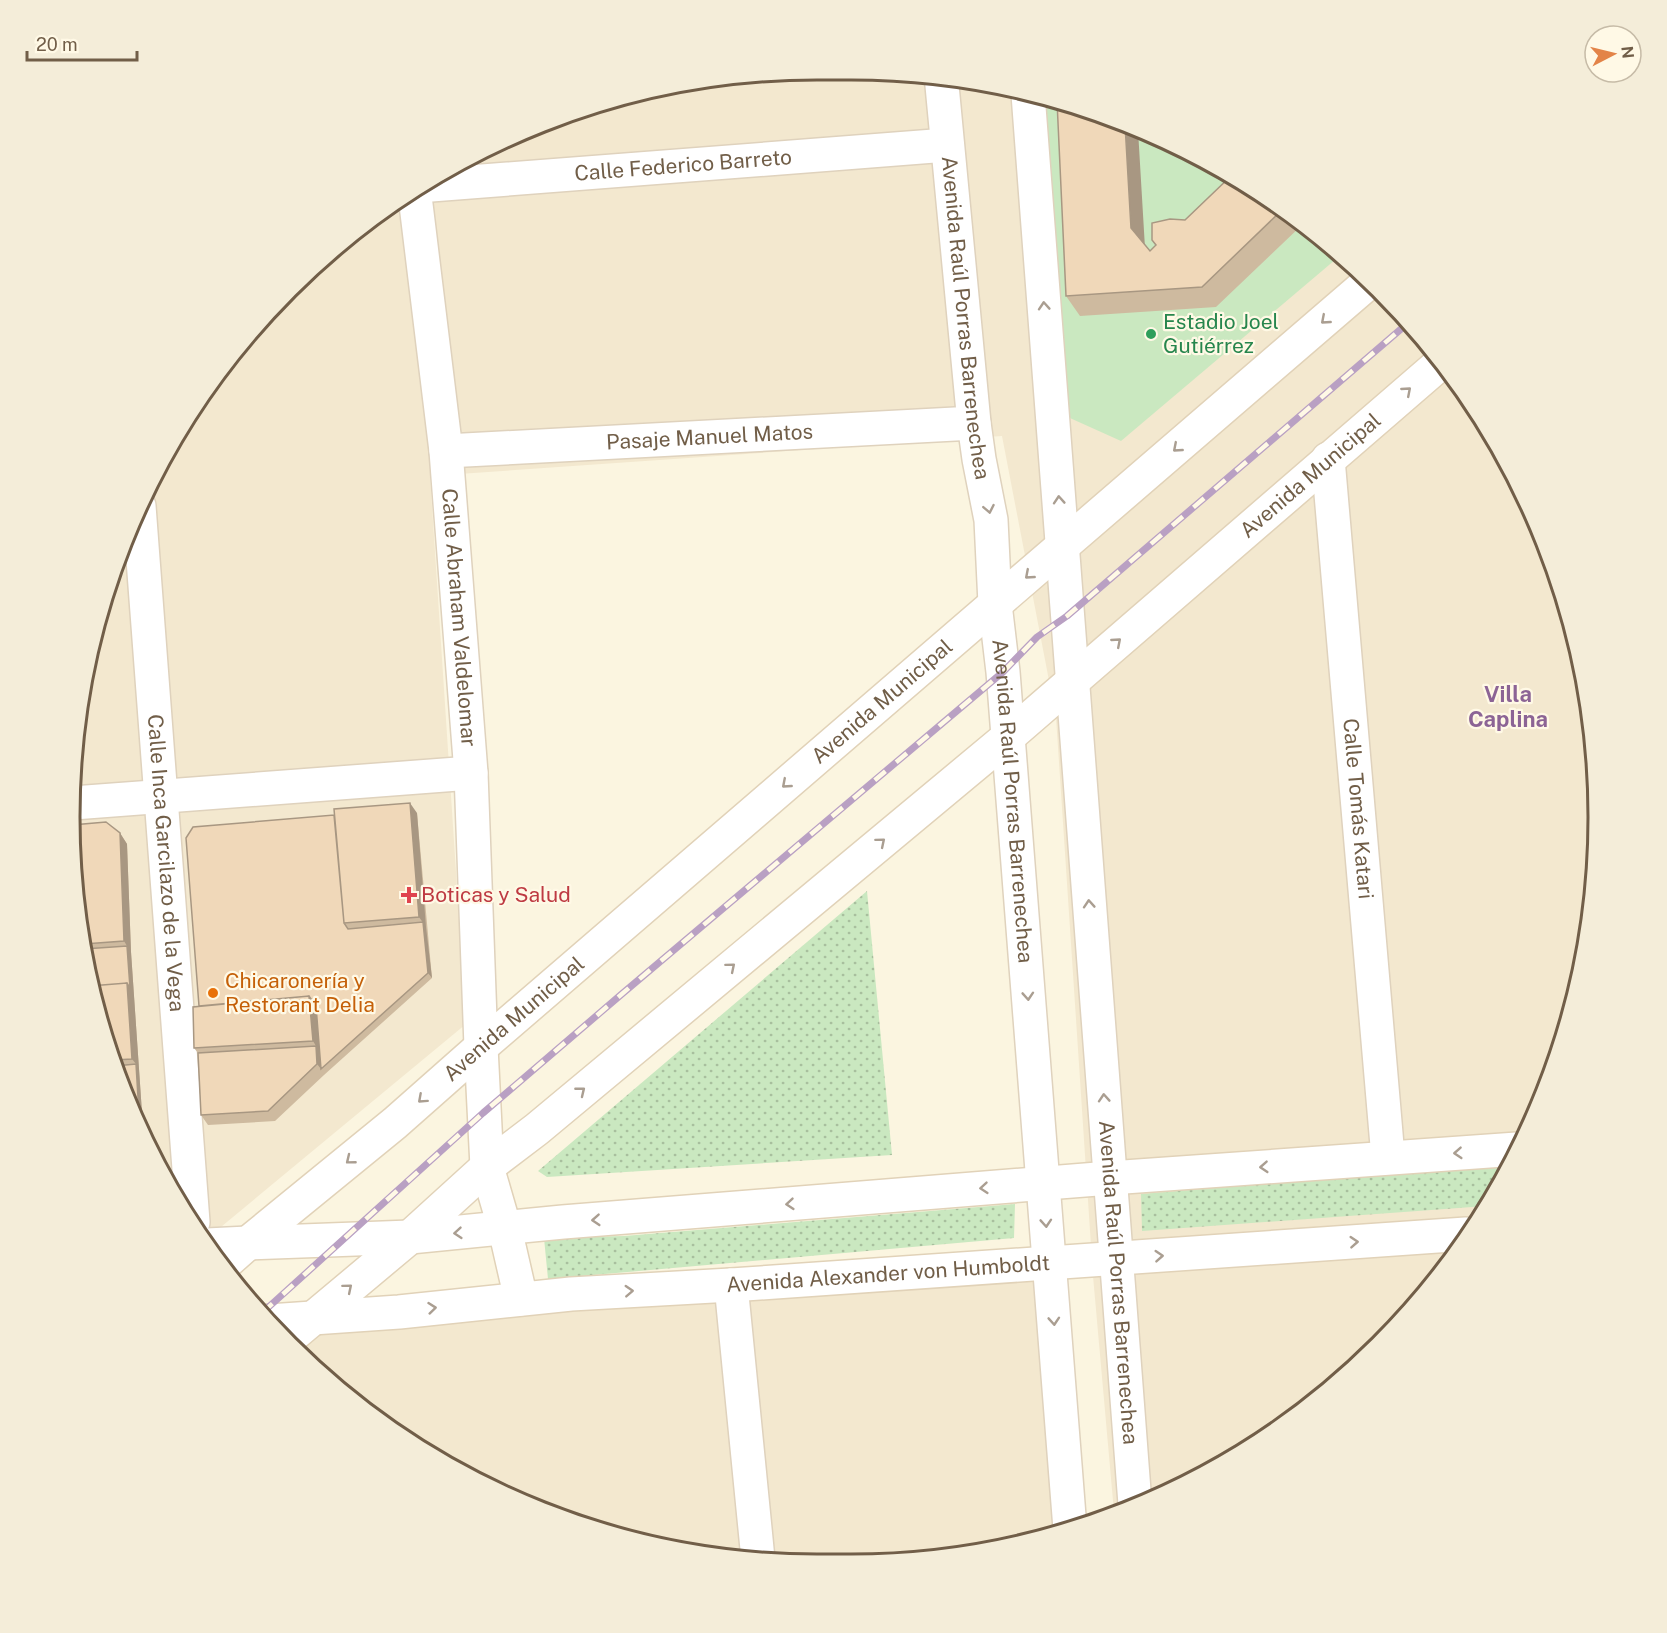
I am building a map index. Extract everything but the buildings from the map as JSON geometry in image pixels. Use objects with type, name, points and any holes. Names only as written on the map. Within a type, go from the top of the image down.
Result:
[{"type":"street","name":"Avenida Raúl Porras Barrenechea","points":[[942,85],[978,459],[991,520],[995,604],[1008,737],[1069,1519]]},
{"type":"street","name":"Avenida Raúl Porras Barrenechea","points":[[1029,102],[1134,1496]]},
{"type":"street","name":"Calle Federico Barreto","points":[[436,185],[947,145]]},
{"type":"street","name":"Calle Abraham Valdelomar","points":[[417,198],[446,451],[471,773],[483,1113],[487,1167]]},
{"type":"street","name":"Avenida Municipal","points":[[229,1260],[395,1123],[1363,287]]},
{"type":"street","name":"Avenida Municipal","points":[[292,1335],[410,1237],[487,1167],[537,1129],[1008,737],[1435,368]]},
{"type":"street","name":"Pasaje Manuel Matos","points":[[446,451],[974,423]]},
{"type":"street","name":"Calle Tomás Katari","points":[[1328,459],[1388,1158]]},
{"type":"street","name":"Calle Inca Garcilazo de la Vega","points":[[140,525],[192,1207]]},
{"type":"street","points":[[80,802],[471,773]]},
{"type":"street","points":[[217,1244],[410,1237],[563,1222],[1042,1183],[1507,1150]]},
{"type":"street","points":[[487,1167],[505,1229],[521,1299]]},
{"type":"street","name":"Avenida Alexander von Humboldt","points":[[279,1321],[399,1312],[571,1294],[1457,1235]]},
{"type":"street","points":[[731,1285],[757,1551]]},
{"type":"shaded area","points":[[816,79],[899,81],[947,86],[1041,105],[1133,136],[1176,156],[1219,178],[1299,232],[1372,295],[1405,331],[1463,407],[1489,448],[1531,534],[1548,580],[1562,626],[1581,720],[1588,816],[1586,865],[1581,913],[1562,1007],[1531,1099],[1511,1142],[1489,1185],[1435,1265],[1372,1338],[1336,1371],[1260,1429],[1219,1455],[1113,1504],[1093,1276],[1056,717],[1002,436],[430,476],[466,1024],[211,1235],[178,1185],[156,1142],[136,1099],[119,1053],[94,960],[81,865],[81,768],[94,673],[105,626],[136,534],[178,448],[232,368],[295,295],[368,232],[448,178],[534,136],[580,119],[626,105],[720,86]]},
{"type":"shaded area","points":[[1062,1250],[1083,1515],[994,1539],[947,1547],[850,1554],[768,1552],[720,1547],[626,1528],[534,1497],[448,1455],[368,1401],[331,1371],[282,1324],[296,1312],[485,1286]]},
{"type":"green space","name":"Estadio Joel Gutiérrez","points":[[1039,104],[1133,136],[1219,178],[1260,204],[1334,261],[1121,441],[1061,414]]},
{"type":"green space","points":[[867,891],[892,1155],[547,1177],[538,1171]]},
{"type":"green space","points":[[1499,1165],[1475,1207],[1142,1231],[1141,1194]]},
{"type":"green space","points":[[1015,1204],[1014,1238],[548,1279],[544,1238],[624,1236]]},
{"type":"railway","points":[[268,1308],[483,1113],[1003,672],[1037,637],[1067,616],[1402,328]]},
{"type":"place","name":"Estadio Joel Gutiérrez","points":[[1151,334]]},
{"type":"place","name":"Boticas y Salud","points":[[409,895]]},
{"type":"place","name":"Chicaronería y Restorant Delia","points":[[213,993]]},
{"type":"district","name":"Villa Caplina","points":[[1508,706]]}]
